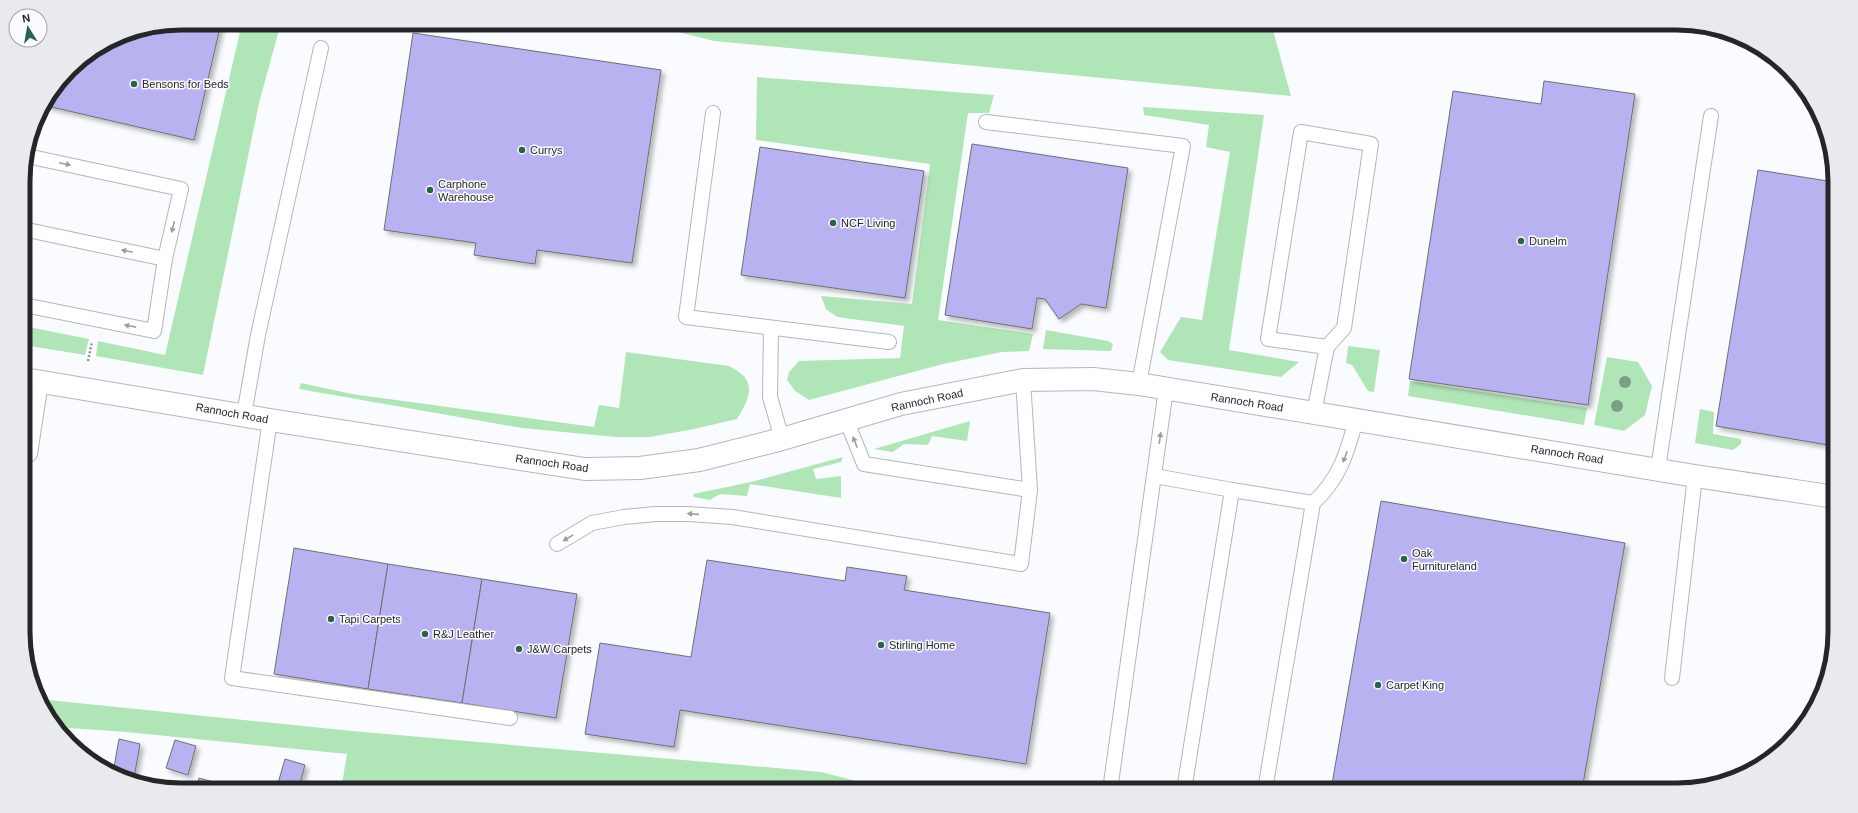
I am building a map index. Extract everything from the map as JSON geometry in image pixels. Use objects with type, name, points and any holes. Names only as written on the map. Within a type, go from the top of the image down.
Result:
[{"type":"street","name":"Rannoch Road","points":[[32,381],[585,469],[640,468],[699,460],[782,439],[900,404],[1023,380],[1093,379],[1139,384],[1695,476],[1828,496]]},
{"type":"lane","points":[[244,415],[258,335],[322,48]]},
{"type":"lane","points":[[713,113],[686,317],[771,329],[889,342]]},
{"type":"lane","points":[[1658,469],[1712,116]]},
{"type":"lane","points":[[986,122],[1183,146],[1139,384]]},
{"type":"lane","points":[[1314,413],[1327,347],[1344,328],[1372,144],[1301,132],[1268,339],[1327,347]]},
{"type":"lane","points":[[30,306],[154,331],[165,260],[181,189],[32,157]]},
{"type":"lane","points":[[30,230],[165,260]]},
{"type":"lane","points":[[771,329],[770,398],[782,439]]},
{"type":"lane","points":[[557,544],[592,523],[624,517],[656,514],[688,514],[732,518],[1021,564],[1030,490],[1023,380]]},
{"type":"lane","points":[[30,454],[32,381]]},
{"type":"lane","points":[[1111,783],[1166,389]]},
{"type":"lane","points":[[846,419],[864,464],[1030,490]]},
{"type":"lane","points":[[270,420],[232,678],[510,718]]},
{"type":"lane","points":[[1266,783],[1313,504],[1326,492],[1340,470],[1350,444],[1356,420]]},
{"type":"lane","points":[[1155,476],[1313,504]]},
{"type":"lane","points":[[1672,678],[1695,476]]},
{"type":"lane","points":[[1185,783],[1232,490]]},
{"type":"path","points":[[90,352],[92,344]]},
{"type":"green space","points":[[240,30],[279,30],[259,103],[203,375],[96,356],[98,341],[165,355]]},
{"type":"green space","points":[[670,30],[1273,30],[1291,96],[714,41]]},
{"type":"green space","points":[[757,77],[994,95],[989,113],[968,113],[938,320],[1033,334],[1029,351],[1002,352],[943,364],[809,400],[795,391],[787,380],[789,372],[799,361],[900,358],[904,326],[837,317],[826,309],[821,296],[912,304],[930,164],[756,140]]},
{"type":"green space","points":[[1143,107],[1264,115],[1229,350],[1299,362],[1281,377],[1168,360],[1160,352],[1181,317],[1202,320],[1230,152],[1206,147],[1209,125],[1144,115]]},
{"type":"green space","points":[[30,327],[89,339],[85,355],[30,346]]},
{"type":"green space","points":[[1046,330],[1108,341],[1113,344],[1111,351],[1043,349]]},
{"type":"green space","points":[[1348,346],[1380,350],[1374,392],[1368,391],[1352,365],[1346,363]]},
{"type":"green space","points":[[626,352],[729,366],[738,371],[748,383],[749,389],[746,403],[737,419],[650,437],[616,437],[522,428],[299,389],[301,383],[352,394],[594,427],[599,405],[619,408]]},
{"type":"green space","points":[[1607,357],[1638,362],[1652,386],[1645,415],[1624,431],[1594,425]]},
{"type":"green space","points":[[1410,381],[1587,408],[1584,425],[1408,396]]},
{"type":"green space","points":[[1700,409],[1714,412],[1713,434],[1741,439],[1741,444],[1733,450],[1695,443]]},
{"type":"green space","points":[[970,421],[967,441],[932,436],[928,445],[904,444],[893,452],[874,449]]},
{"type":"green space","points":[[843,457],[841,462],[813,469],[816,479],[841,476],[841,498],[750,484],[747,496],[720,494],[710,500],[694,497],[693,494],[751,482]]},
{"type":"green space","points":[[46,700],[352,731],[821,772],[864,783],[342,783],[347,754],[126,732],[64,728],[50,708]]},
{"type":"building","name":"Bensons for Beds","points":[[219,30],[194,140],[49,106],[67,81],[81,67],[105,50],[123,41],[161,31]]},
{"type":"building","name":"Currys","points":[[413,33],[661,70],[632,263],[537,250],[535,264],[474,255],[476,243],[384,230]]},
{"type":"building","name":"Dunelm","points":[[1544,81],[1635,94],[1588,405],[1409,379],[1453,91],[1541,104]]},
{"type":"building","points":[[972,144],[1128,168],[1106,308],[1081,304],[1059,319],[1045,299],[1037,298],[1032,329],[945,315]]},
{"type":"building","name":"NCF Living","points":[[760,147],[924,171],[905,298],[741,275]]},
{"type":"building","points":[[1758,170],[1828,181],[1828,445],[1716,426]]},
{"type":"building","points":[[1381,501],[1625,543],[1583,783],[1332,783]]},
{"type":"building","name":"Tapi Carpets","points":[[294,548],[388,564],[368,689],[274,674]]},
{"type":"building","points":[[707,560],[845,581],[847,567],[907,576],[904,590],[1050,613],[1026,764],[680,710],[674,747],[585,734],[600,643],[691,657]]},
{"type":"building","name":"R&J Leather","points":[[388,564],[482,579],[462,703],[368,689]]},
{"type":"building","name":"J&W Carpets","points":[[482,579],[577,594],[556,718],[462,703]]},
{"type":"building","points":[[119,739],[140,744],[134,776],[114,767]]},
{"type":"building","points":[[175,740],[196,746],[188,775],[166,768]]},
{"type":"building","points":[[285,759],[305,765],[300,783],[278,783]]},
{"type":"building","points":[[199,778],[217,783],[198,783]]},
{"type":"place","name":"Bensons for Beds","points":[[134,84]]},
{"type":"place","name":"Currys","points":[[522,150]]},
{"type":"place","name":"Carphone Warehouse","points":[[430,190]]},
{"type":"place","name":"NCF Living","points":[[833,223]]},
{"type":"place","name":"Dunelm","points":[[1521,241]]},
{"type":"place","name":"Oak Furnitureland","points":[[1404,559]]},
{"type":"place","name":"Tapi Carpets","points":[[331,619]]},
{"type":"place","name":"R&J Leather","points":[[425,634]]},
{"type":"place","name":"Stirling Home","points":[[881,645]]},
{"type":"place","name":"J&W Carpets","points":[[519,649]]},
{"type":"place","name":"Carpet King","points":[[1378,685]]}]
